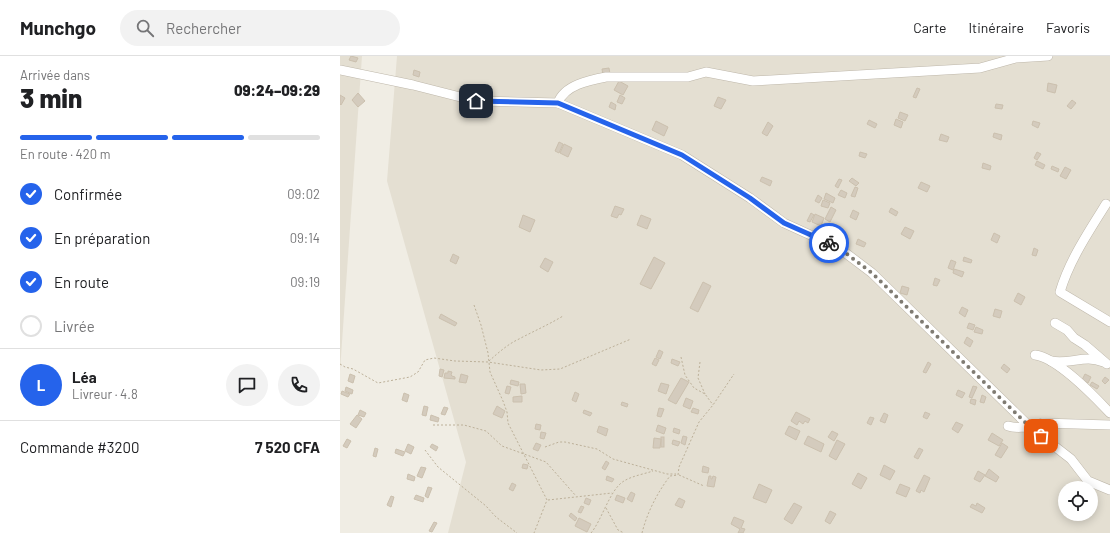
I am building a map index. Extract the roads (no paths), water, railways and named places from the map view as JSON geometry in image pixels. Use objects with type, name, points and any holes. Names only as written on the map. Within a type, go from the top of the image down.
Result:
[{"type":"street","points":[[558,103],[565,91],[574,86],[606,77],[688,77],[706,72],[753,81],[980,68],[1016,58],[1048,56]]},
{"type":"street","points":[[340,70],[476,101],[558,103],[682,155],[750,198],[784,223],[839,248],[872,273],[1031,428],[1071,459],[1088,481],[1110,490]]},
{"type":"street","points":[[1106,204],[1076,255],[1063,281],[1060,292],[1110,322]]},
{"type":"street","points":[[1055,323],[1067,330],[1074,338],[1109,365]]},
{"type":"street","points":[[1035,355],[1048,360],[1076,380],[1110,413]]},
{"type":"street","points":[[1048,360],[1057,362],[1086,358],[1096,359],[1109,365]]},
{"type":"street","points":[[1008,426],[1016,429],[1024,426],[1031,428],[1042,423],[1110,425]]}]
